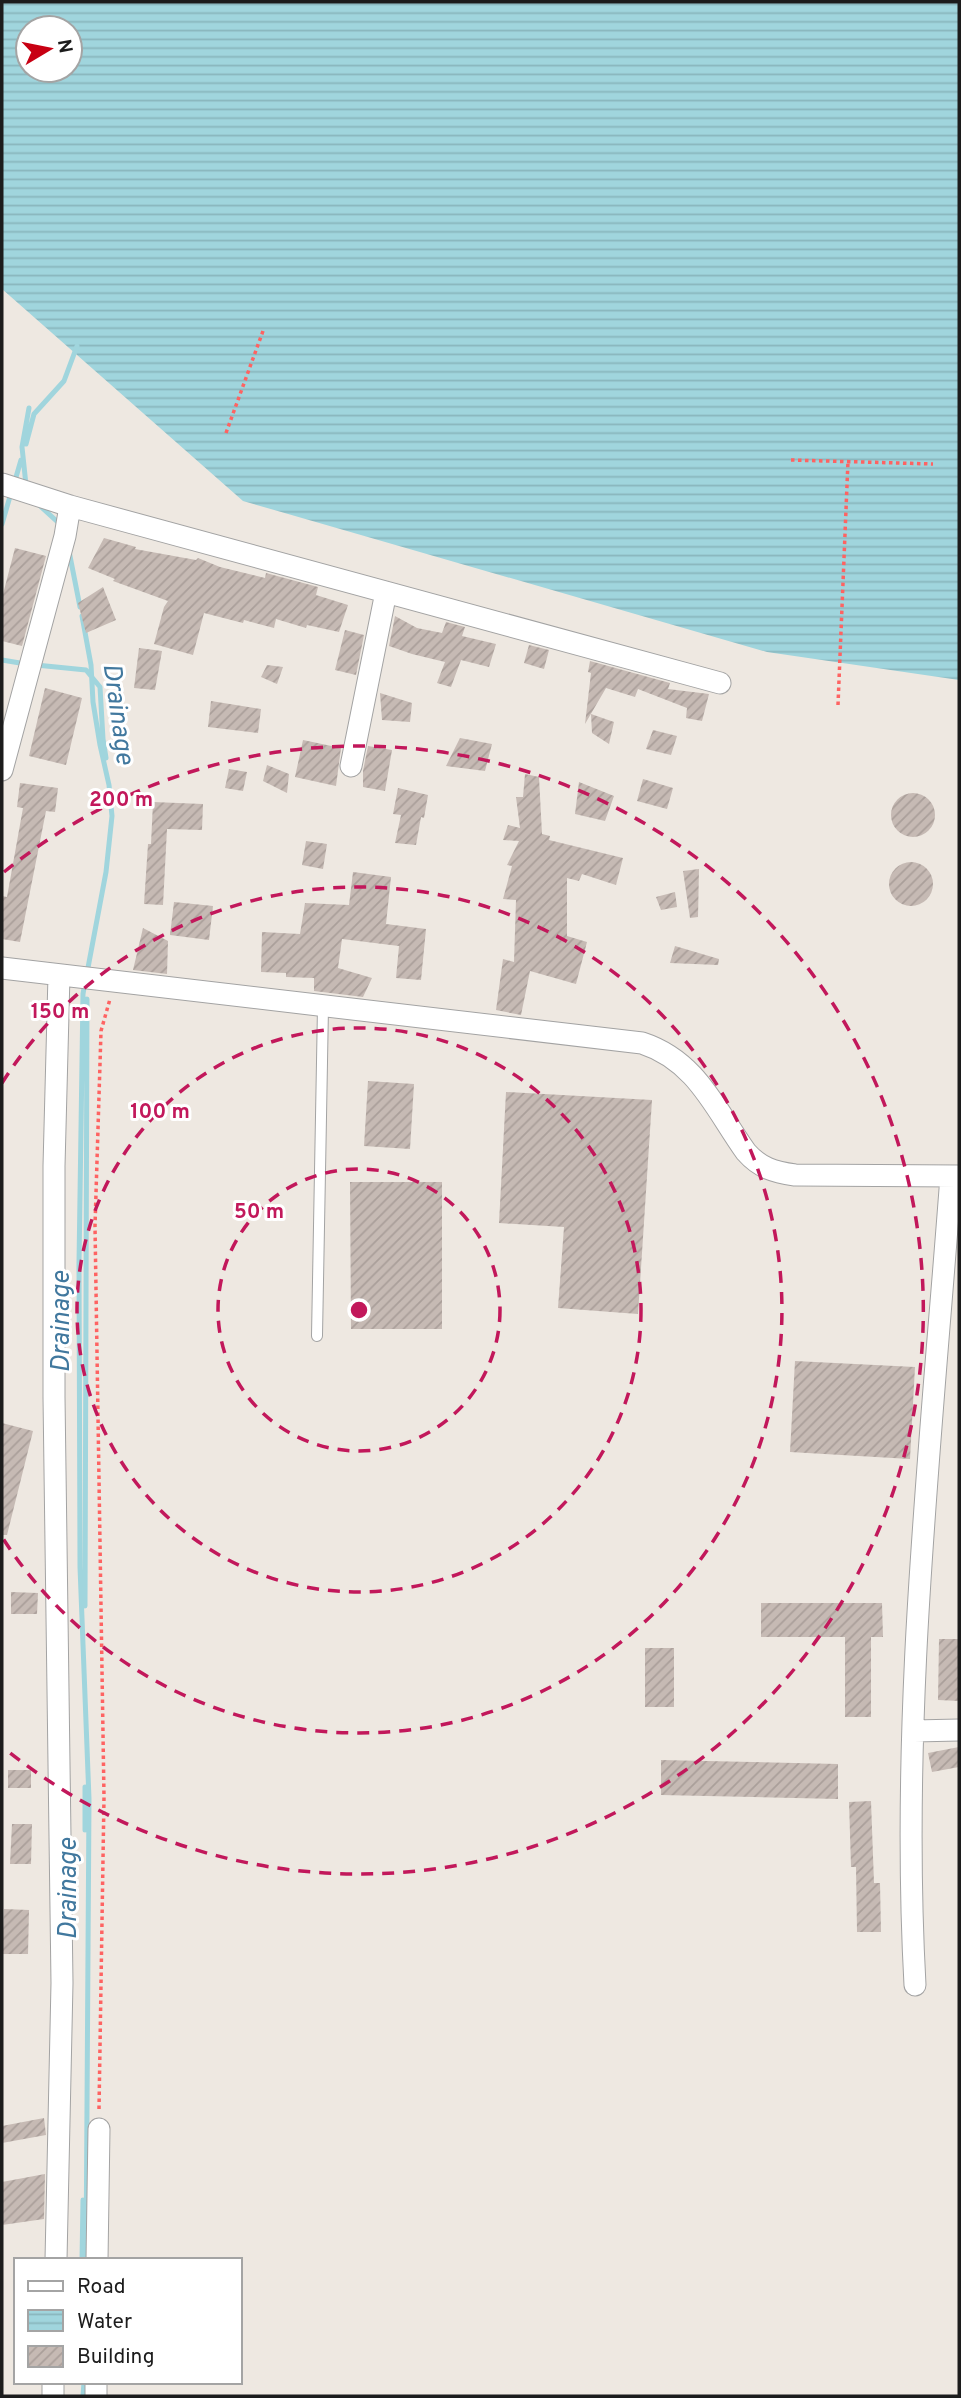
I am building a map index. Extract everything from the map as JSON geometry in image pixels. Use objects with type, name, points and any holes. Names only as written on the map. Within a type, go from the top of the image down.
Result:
[{"type":"street","points":[[2,484],[70,506],[720,683]]},
{"type":"street","points":[[2,770],[65,536],[70,506]]},
{"type":"street","points":[[351,766],[386,592]]},
{"type":"street","points":[[2,968],[642,1043],[670,1055],[691,1072],[757,1164],[776,1172],[795,1175],[955,1176],[914,1671],[911,1903],[915,1985]]},
{"type":"street","points":[[56,2258],[62,1983],[54,1397],[54,1166],[68,976]]},
{"type":"street","points":[[914,1731],[959,1730]]},
{"type":"street","points":[[97,2258],[99,2129]]},
{"type":"lane","points":[[317,1336],[323,1007]]},
{"type":"path","points":[[226,433],[263,331]]},
{"type":"path","points":[[791,460],[933,464]]},
{"type":"path","points":[[838,705],[848,461]]},
{"type":"path","points":[[99,2129],[104,1797],[95,1226],[101,1031],[113,983]]},
{"type":"water","points":[[2,2],[959,2],[959,680],[767,652],[243,501],[2,289]]},
{"type":"building","points":[[104,538],[136,547],[135,549],[196,560],[198,558],[220,567],[265,578],[266,573],[318,587],[316,595],[348,605],[339,632],[307,625],[306,628],[276,619],[274,628],[204,613],[193,655],[154,644],[168,601],[113,581],[115,579],[88,568]]},
{"type":"building","points":[[15,548],[46,556],[22,646],[2,641],[2,598]]},
{"type":"building","points":[[103,587],[116,620],[86,633],[78,603]]},
{"type":"building","points":[[395,616],[417,628],[442,633],[446,622],[465,627],[462,636],[496,644],[489,667],[461,660],[451,687],[437,683],[445,662],[389,646]]},
{"type":"building","points":[[345,630],[364,635],[356,675],[335,670]]},
{"type":"building","points":[[529,645],[549,650],[544,669],[524,663]]},
{"type":"building","points":[[139,648],[162,651],[155,690],[134,688]]},
{"type":"building","points":[[590,661],[670,683],[668,689],[709,694],[702,721],[686,718],[687,708],[638,689],[635,697],[606,688],[585,724]]},
{"type":"building","points":[[267,665],[283,667],[277,684],[261,677]]},
{"type":"building","points":[[45,688],[82,698],[66,765],[29,756]]},
{"type":"building","points":[[380,693],[412,703],[410,722],[382,720]]},
{"type":"building","points":[[211,701],[261,709],[258,733],[208,727]]},
{"type":"building","points":[[591,714],[614,722],[609,744],[592,733]]},
{"type":"building","points":[[653,730],[677,736],[671,755],[646,749]]},
{"type":"building","points":[[460,738],[492,744],[485,771],[446,766]]},
{"type":"building","points":[[303,740],[341,748],[336,786],[295,777]]},
{"type":"building","points":[[368,746],[392,750],[385,791],[363,787]]},
{"type":"building","points":[[267,765],[289,774],[287,793],[263,781]]},
{"type":"building","points":[[229,769],[247,772],[243,791],[225,788]]},
{"type":"building","points":[[525,774],[539,777],[542,834],[550,836],[549,840],[623,858],[616,885],[582,874],[579,881],[567,878],[567,936],[587,942],[576,984],[530,971],[521,1015],[496,1010],[503,959],[514,962],[516,900],[503,899],[512,866],[507,865],[519,841],[503,840],[508,825],[520,828],[516,797],[523,797]]},
{"type":"building","points":[[643,779],[673,788],[667,809],[637,801]]},
{"type":"building","points":[[579,782],[614,796],[605,821],[575,814]]},
{"type":"building","points":[[20,783],[58,788],[55,812],[46,811],[20,942],[2,939],[2,896],[7,897],[23,808],[17,807]]},
{"type":"building","points":[[398,788],[428,795],[416,845],[395,843],[401,815],[393,814]]},
{"type":"building","points":[[913,793],[928,800],[935,815],[928,830],[913,837],[898,830],[891,815],[898,800]]},
{"type":"building","points":[[153,802],[203,804],[202,830],[167,829],[163,905],[144,904]]},
{"type":"building","points":[[306,841],[327,844],[323,869],[302,865]]},
{"type":"building","points":[[911,862],[926,869],[933,884],[926,899],[911,906],[896,899],[889,884],[896,869]]},
{"type":"building","points":[[699,869],[698,917],[690,918],[683,871]]},
{"type":"building","points":[[353,872],[391,877],[386,924],[426,929],[421,980],[396,978],[399,946],[342,939],[338,968],[372,978],[363,997],[314,991],[314,978],[286,977],[286,973],[261,972],[262,932],[300,934],[305,903],[349,905]]},
{"type":"building","points":[[675,892],[677,907],[661,910],[656,897]]},
{"type":"building","points":[[174,902],[213,906],[209,940],[170,935]]},
{"type":"building","points":[[143,928],[168,941],[167,974],[133,970]]},
{"type":"building","points":[[675,946],[719,959],[718,965],[670,963]]},
{"type":"building","points":[[368,1081],[414,1084],[410,1149],[364,1146]]},
{"type":"building","points":[[506,1092],[652,1100],[638,1314],[558,1308],[564,1227],[499,1223]]},
{"type":"building","points":[[350,1182],[442,1182],[442,1329],[351,1329]]},
{"type":"building","points":[[795,1361],[915,1367],[910,1459],[790,1452]]},
{"type":"building","points":[[2,1423],[33,1431],[7,1535],[2,1535]]},
{"type":"building","points":[[11,1592],[38,1593],[37,1614],[11,1614]]},
{"type":"building","points":[[761,1603],[882,1603],[883,1637],[871,1637],[871,1717],[845,1717],[845,1637],[761,1637]]},
{"type":"building","points":[[939,1639],[959,1639],[959,1701],[938,1700]]},
{"type":"building","points":[[645,1648],[674,1648],[674,1707],[645,1707]]},
{"type":"building","points":[[959,1747],[959,1767],[932,1772],[928,1753]]},
{"type":"building","points":[[661,1760],[838,1764],[838,1799],[661,1795]]},
{"type":"building","points":[[8,1770],[31,1770],[31,1788],[8,1788]]},
{"type":"building","points":[[871,1801],[874,1883],[880,1883],[881,1932],[857,1932],[856,1867],[851,1867],[849,1802]]},
{"type":"building","points":[[12,1824],[32,1824],[31,1864],[10,1864]]},
{"type":"building","points":[[4,1909],[29,1910],[28,1954],[2,1954]]},
{"type":"building","points":[[44,2118],[46,2135],[2,2143],[2,2126]]},
{"type":"building","points":[[45,2174],[44,2219],[2,2225],[2,2182]]},
{"type":"waterway","points":[[26,444],[34,414],[64,381],[77,346]]},
{"type":"waterway","name":"Drainage","points":[[26,485],[22,447],[29,408]]},
{"type":"waterway","points":[[14,484],[21,460]]},
{"type":"waterway","points":[[2,524],[11,493]]},
{"type":"waterway","name":"Drainage","points":[[38,504],[62,526]]},
{"type":"waterway","name":"Drainage","points":[[69,551],[80,607]]},
{"type":"waterway","name":"Drainage","points":[[82,616],[112,816],[106,872],[87,973]]},
{"type":"waterway","points":[[2,660],[26,664]]},
{"type":"waterway","points":[[36,665],[86,670],[100,687],[106,758]]},
{"type":"waterway","name":"Drainage","points":[[85,982],[79,1263],[80,1567],[89,1799],[86,2258]]},
{"type":"waterway","points":[[85,1606],[87,999]]},
{"type":"waterway","name":"Drainage","points":[[85,1787],[85,1830]]},
{"type":"waterway","name":"Drainage","points":[[82,2258],[83,2200]]},
{"type":"waterway","name":"Drainage","points":[[83,2396],[84,2384]]}]
